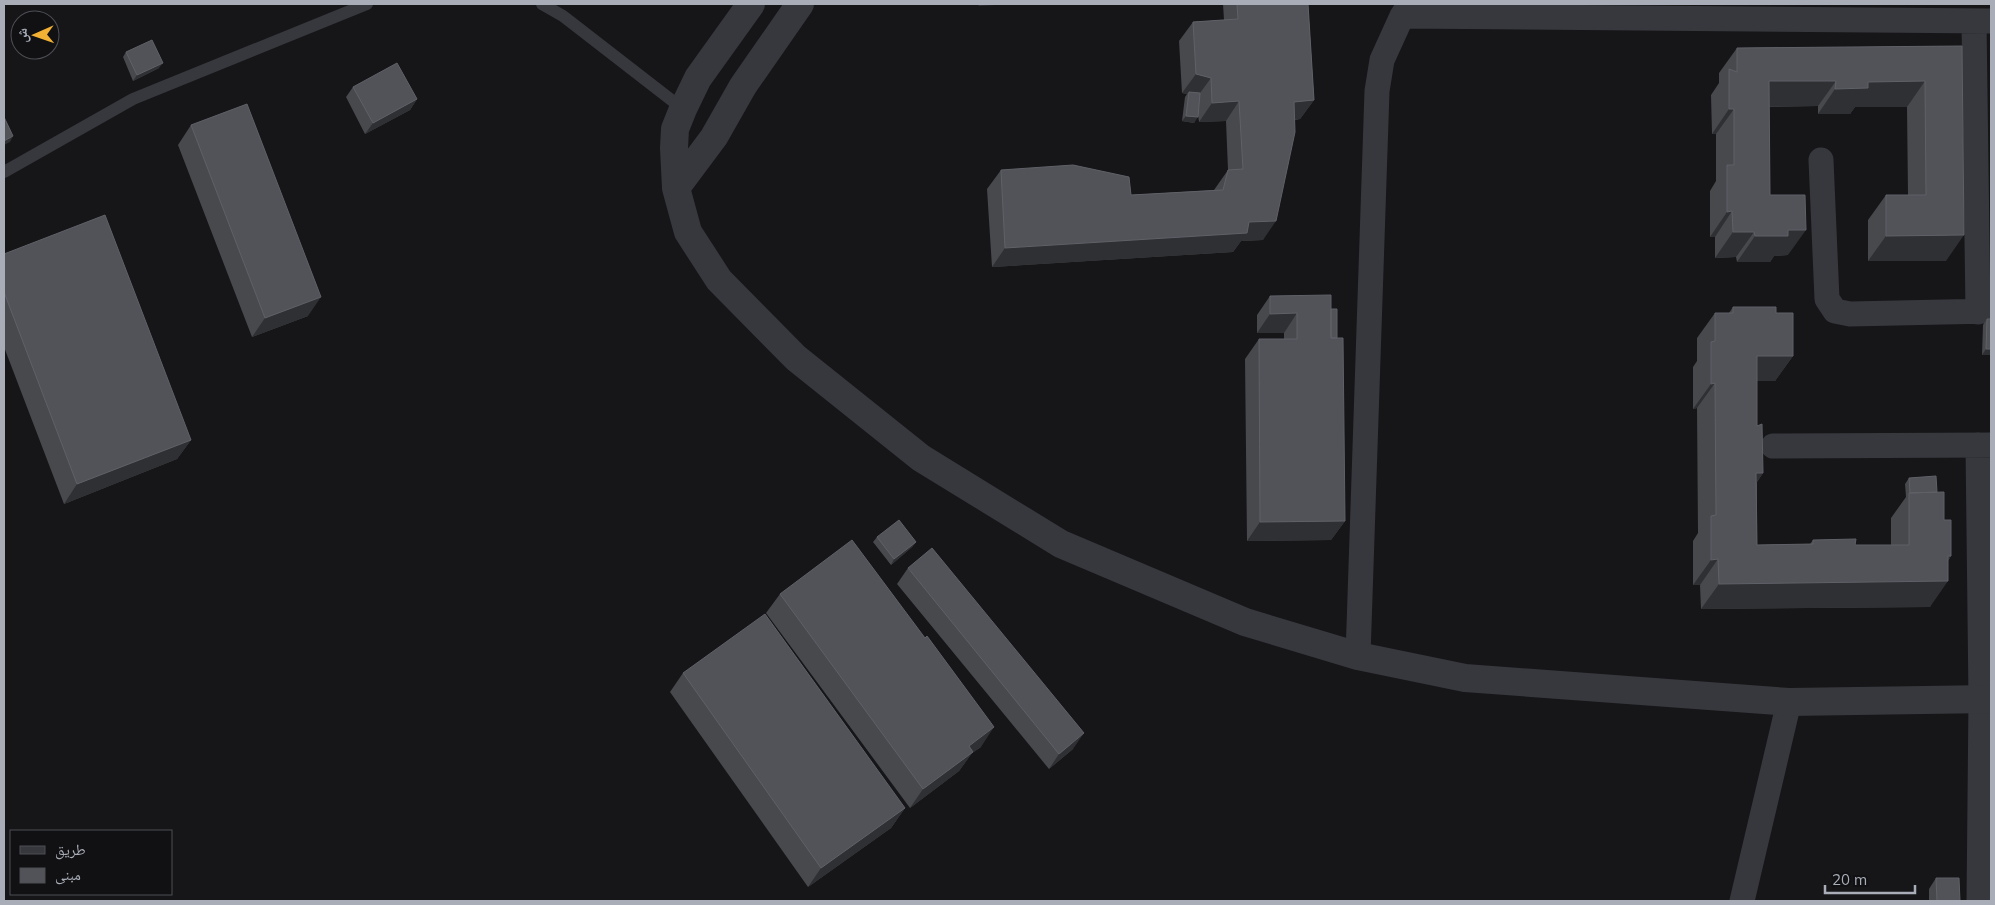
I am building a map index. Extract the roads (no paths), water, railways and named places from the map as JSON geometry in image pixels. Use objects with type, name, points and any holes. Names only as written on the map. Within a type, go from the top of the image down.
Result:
[{"type":"street","points":[[752,4],[698,78],[682,108],[675,129],[676,188],[688,232],[719,280],[796,358],[921,458],[1061,544],[1244,622],[1358,656],[1465,678],[1789,702],[1986,699]]},
{"type":"street","points":[[676,188],[714,137],[743,86],[800,4]]},
{"type":"street","points":[[1358,656],[1377,91],[1382,60],[1406,10],[1588,11],[1982,21],[1985,312],[1850,314],[1835,310],[1827,299],[1821,160]]},
{"type":"street","points":[[1773,446],[1985,445],[1986,699],[1979,901]]},
{"type":"street","points":[[1742,901],[1789,702]]},
{"type":"lane","points":[[4,172],[133,99],[368,4]]},
{"type":"lane","points":[[542,4],[563,16],[682,108]]}]
